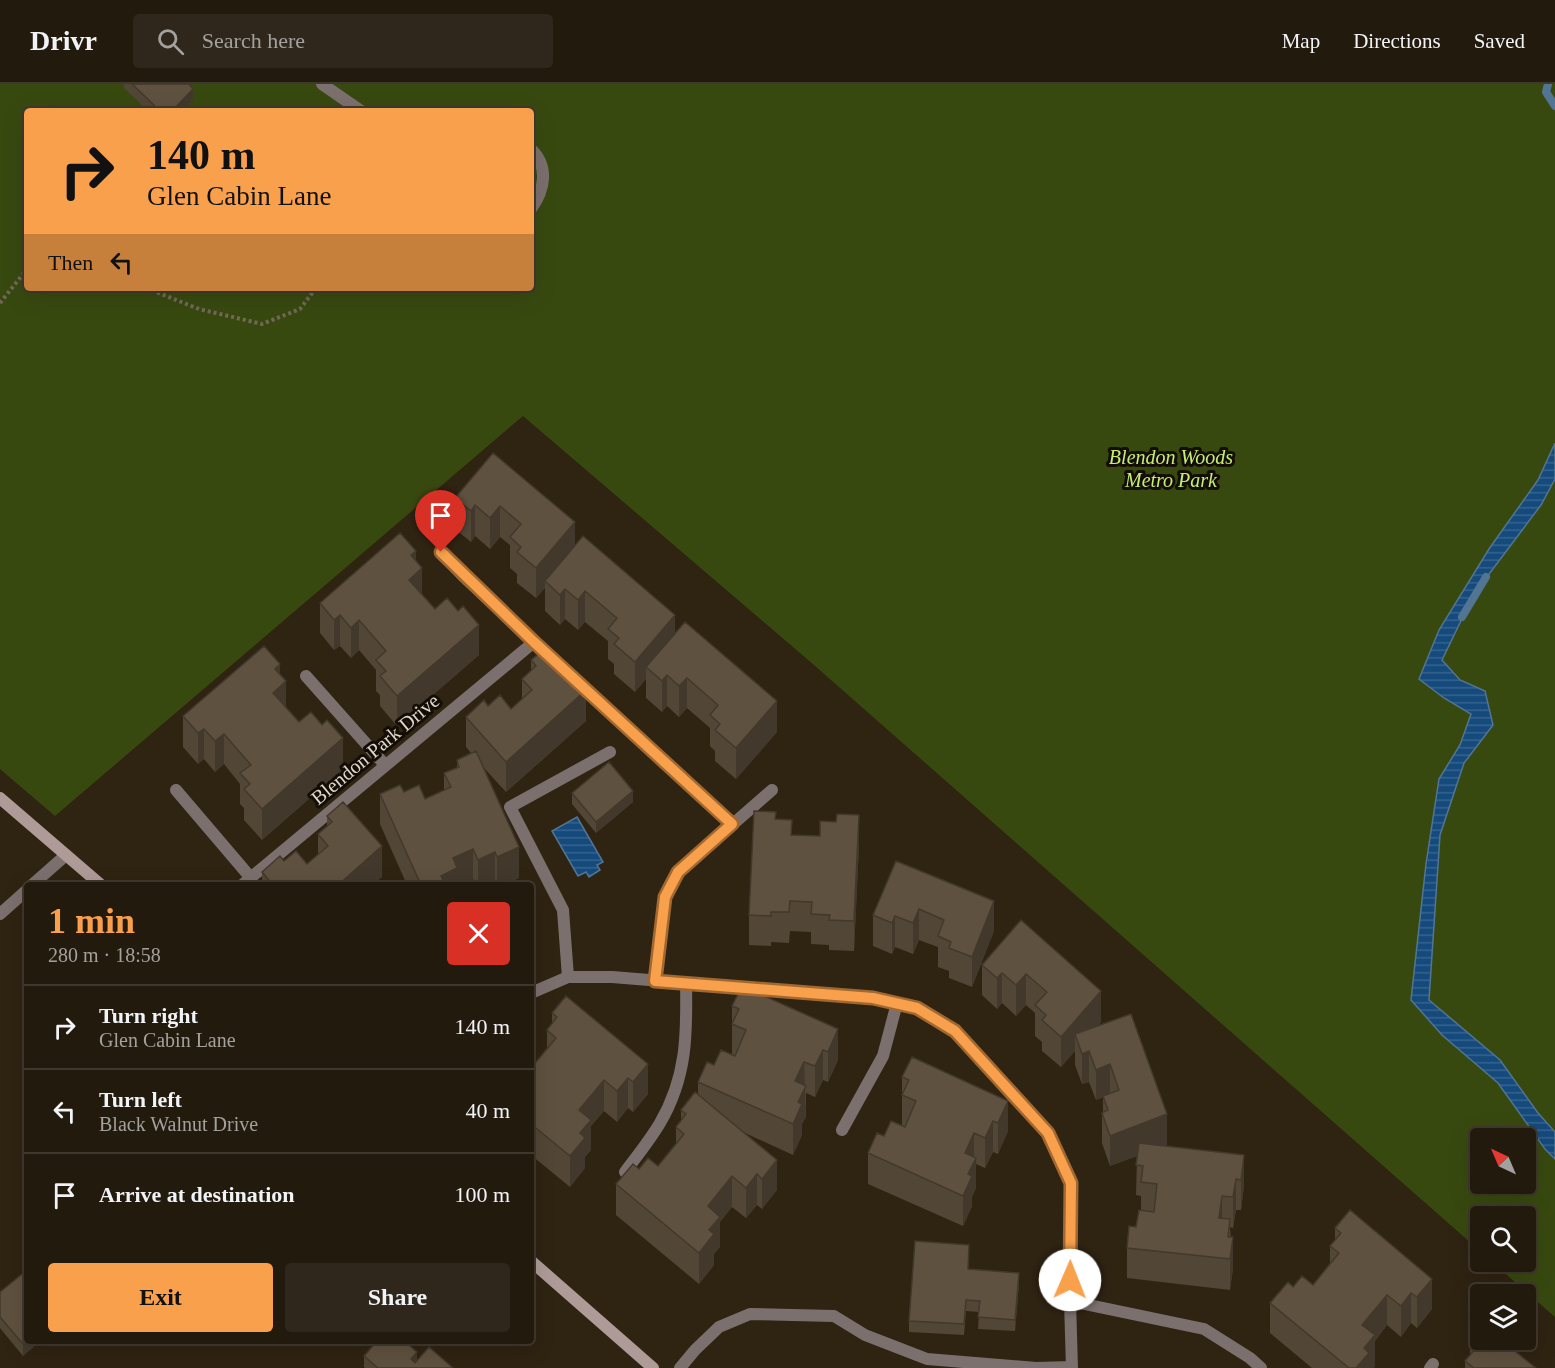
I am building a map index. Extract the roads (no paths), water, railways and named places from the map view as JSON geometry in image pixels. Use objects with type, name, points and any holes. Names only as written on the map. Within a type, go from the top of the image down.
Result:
[{"type":"main road","points":[[0,798],[98,882]]},
{"type":"main road","points":[[534,1264],[653,1368]]},
{"type":"street","points":[[322,84],[357,108]]},
{"type":"street","points":[[534,152],[542,167],[544,182],[540,196],[534,204]]},
{"type":"street","points":[[441,552],[534,642],[732,824]]},
{"type":"street","name":"Blendon Park Drive","points":[[246,881],[534,642]]},
{"type":"street","points":[[306,676],[386,765]]},
{"type":"street","points":[[568,977],[563,910],[510,807],[610,752]]},
{"type":"street","points":[[176,790],[246,881]]},
{"type":"street","points":[[655,981],[665,897],[678,872],[772,790]]},
{"type":"street","points":[[35,882],[66,855]]},
{"type":"street","points":[[0,914],[24,893]]},
{"type":"street","points":[[534,992],[568,977],[612,977],[873,998],[917,1008],[955,1031],[1048,1133],[1071,1183],[1072,1368],[1036,1368],[927,1359],[865,1335],[834,1316],[750,1314],[719,1327],[680,1368]]},
{"type":"street","points":[[625,1172],[660,1123],[683,1066],[687,1034],[686,983]]},
{"type":"street","points":[[842,1130],[883,1056],[897,1003]]},
{"type":"street","points":[[1070,1301],[1204,1329],[1262,1368]]},
{"type":"water","points":[[1555,443],[1555,479],[1541,505],[1474,594],[1442,660],[1460,680],[1485,691],[1493,725],[1464,763],[1440,835],[1429,1000],[1500,1060],[1538,1113],[1555,1132],[1555,1159],[1536,1136],[1536,1128],[1530,1128],[1498,1083],[1442,1035],[1411,1000],[1426,864],[1439,779],[1460,745],[1471,714],[1444,698],[1419,679],[1439,630],[1489,549],[1538,480]]},
{"type":"water","points":[[577,817],[603,862],[597,865],[600,870],[589,877],[586,872],[578,876],[552,831]]},
{"type":"waterway","points":[[1548,84],[1546,92],[1555,106]]},
{"type":"waterway","points":[[1462,617],[1486,577]]},
{"type":"park label","name":"Blendon Woods Metro Park","points":[[1171,468]]}]
